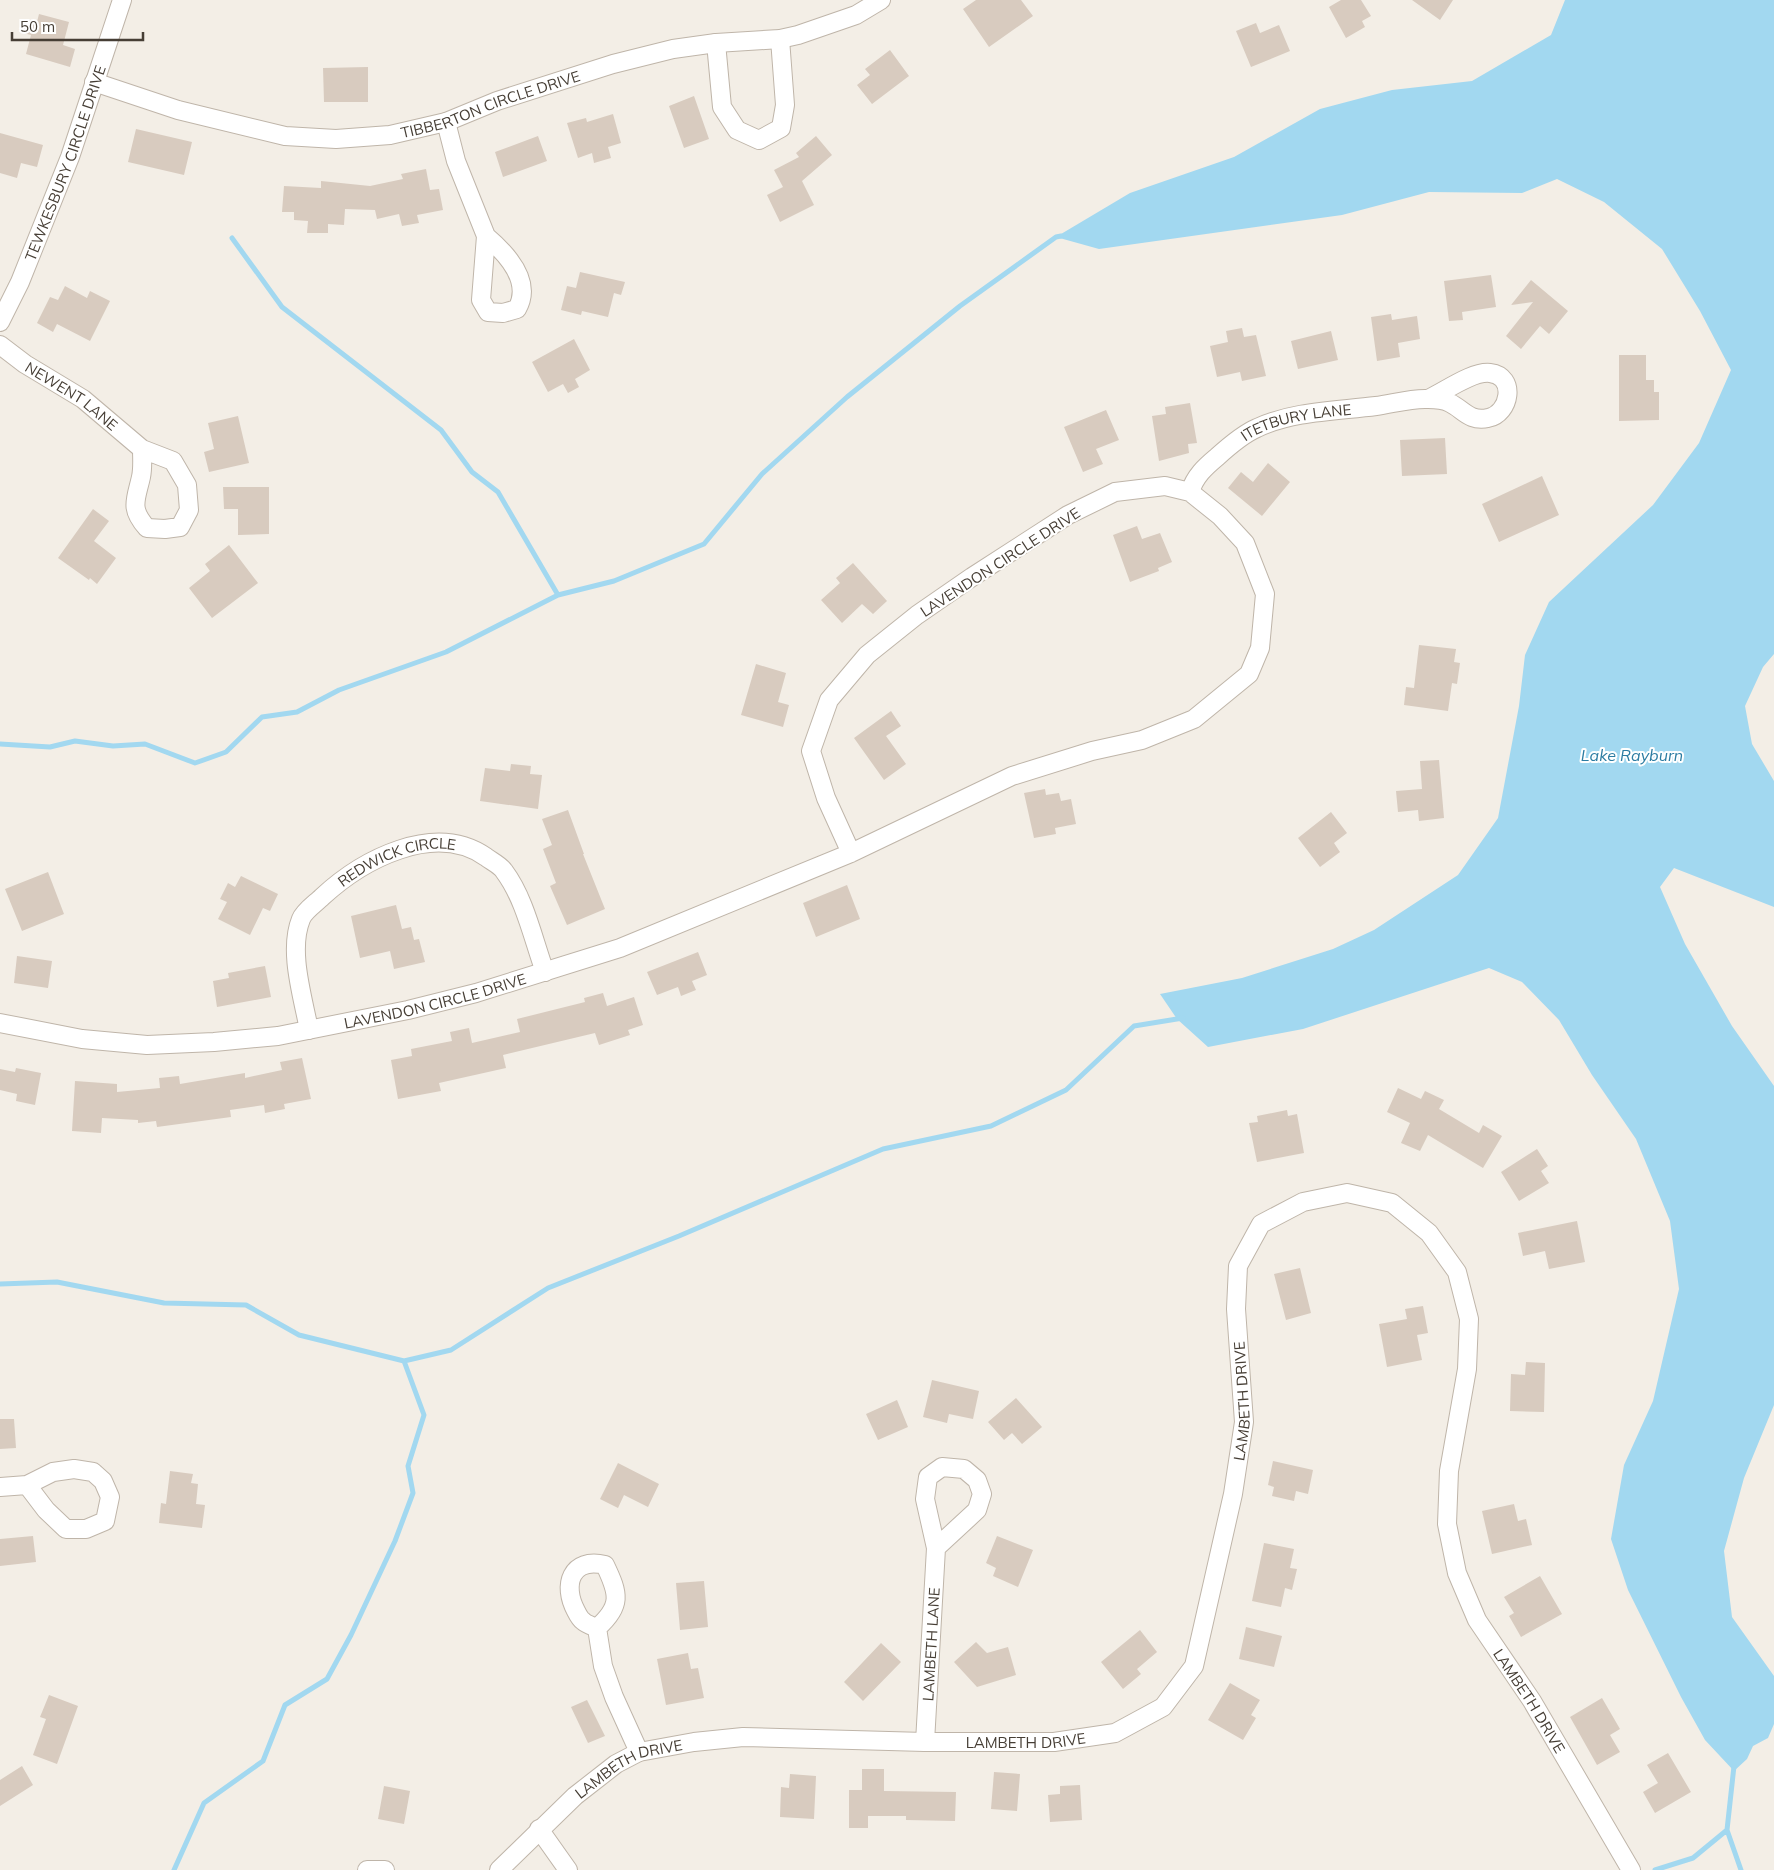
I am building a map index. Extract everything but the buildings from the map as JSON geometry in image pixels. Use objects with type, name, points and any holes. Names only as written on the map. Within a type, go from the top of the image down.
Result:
[{"type":"street","name":"TEWKESBURY CIRCLE DRIVE","points":[[0,322],[20,282],[70,157],[122,0]]},
{"type":"street","name":"TIBBERTON CIRCLE DRIVE","points":[[94,82],[178,110],[285,136],[336,139],[390,136],[446,122],[497,101],[613,64],[673,49],[716,43],[780,39],[856,15],[881,0]]},
{"type":"street","points":[[716,43],[722,107],[736,130],[759,140],[781,128],[785,105],[780,39]]},
{"type":"street","points":[[446,122],[456,161],[486,236]]},
{"type":"street","name":"NEWENT LANE","points":[[0,345],[25,364],[83,399],[142,449],[173,461],[187,485],[189,510],[180,527],[165,529],[147,528],[138,518],[134,503],[141,475],[142,449]]},
{"type":"street","name":"ITETBURY LANE","points":[[1190,492],[1193,483],[1202,469],[1256,428],[1298,416],[1428,399]]},
{"type":"street","name":"LAVENDON CIRCLE DRIVE","points":[[0,1024],[82,1039],[148,1045],[214,1042],[309,1030],[408,1010],[545,972],[620,948],[850,853],[1012,776],[1092,751],[1142,740],[1194,719],[1249,674],[1260,648],[1265,594],[1245,543],[1220,516],[1190,492],[1165,486],[1115,492],[1068,515],[972,576],[917,615],[867,655],[829,700],[811,751],[826,798],[850,853]]},
{"type":"street","name":"REDWICK CIRCLE","points":[[309,1030],[295,958],[301,917],[331,889],[367,865],[404,847],[441,842],[476,850],[503,869],[518,899],[545,972]]},
{"type":"street","name":"LAMBETH DRIVE","points":[[499,1870],[575,1796],[616,1764],[639,1752],[694,1742],[743,1737],[925,1742],[1054,1742],[1115,1733],[1163,1707],[1194,1666],[1233,1494],[1244,1422],[1236,1309],[1238,1266],[1261,1224],[1303,1202],[1347,1193],[1392,1203],[1429,1233],[1457,1272],[1469,1319],[1467,1369],[1449,1471],[1447,1524],[1457,1573],[1477,1620],[1532,1702],[1631,1870]]},
{"type":"street","points":[[0,1487],[27,1484],[53,1472],[74,1470],[93,1472],[103,1481],[110,1497],[105,1521],[86,1529],[66,1529],[46,1510],[27,1484]]},
{"type":"street","name":"LAMBETH LANE","points":[[925,1742],[936,1548]]},
{"type":"street","points":[[597,1628],[603,1666],[614,1697],[639,1752]]},
{"type":"street","points":[[539,1829],[568,1870]]},
{"type":"street","points":[[367,1870],[385,1870]]},
{"type":"water","name":"Lake Rayburn","points":[[1565,0],[1774,0],[1774,654],[1763,667],[1745,706],[1752,744],[1774,781],[1774,907],[1674,868],[1660,887],[1685,944],[1732,1026],[1774,1086],[1774,1405],[1744,1478],[1724,1551],[1732,1617],[1774,1676],[1774,1724],[1768,1738],[1753,1746],[1747,1759],[1734,1771],[1705,1740],[1681,1697],[1628,1590],[1611,1539],[1624,1465],[1653,1401],[1679,1289],[1670,1221],[1636,1139],[1592,1075],[1559,1020],[1522,982],[1489,968],[1303,1029],[1208,1047],[1177,1019],[1160,994],[1242,978],[1333,949],[1374,930],[1458,875],[1498,818],[1519,706],[1525,655],[1549,602],[1653,505],[1699,443],[1731,370],[1700,311],[1662,249],[1604,202],[1557,179],[1522,193],[1429,192],[1342,215],[1099,249],[1056,237],[1130,193],[1234,157],[1320,109],[1392,90],[1472,81],[1551,35]]},
{"type":"waterway","points":[[0,744],[50,747],[75,741],[113,746],[145,744],[195,763],[226,752],[262,717],[297,712],[339,690],[446,652],[558,595],[614,581],[704,544],[762,474],[847,397],[960,306],[1056,237],[1061,236]]},
{"type":"waterway","points":[[232,238],[282,307],[441,430],[472,472],[498,492],[558,595]]},
{"type":"waterway","points":[[0,1284],[57,1282],[164,1303],[246,1305],[299,1335],[404,1361],[451,1350],[548,1288],[679,1236],[883,1149],[991,1126],[1066,1090],[1134,1026],[1183,1018]]},
{"type":"waterway","points":[[174,1870],[204,1803],[263,1761],[285,1705],[327,1679],[351,1635],[395,1541],[413,1493],[408,1466],[424,1415],[404,1361]]},
{"type":"waterway","points":[[1734,1766],[1727,1830],[1741,1870]]},
{"type":"waterway","points":[[1655,1870],[1693,1858],[1727,1830]]}]
